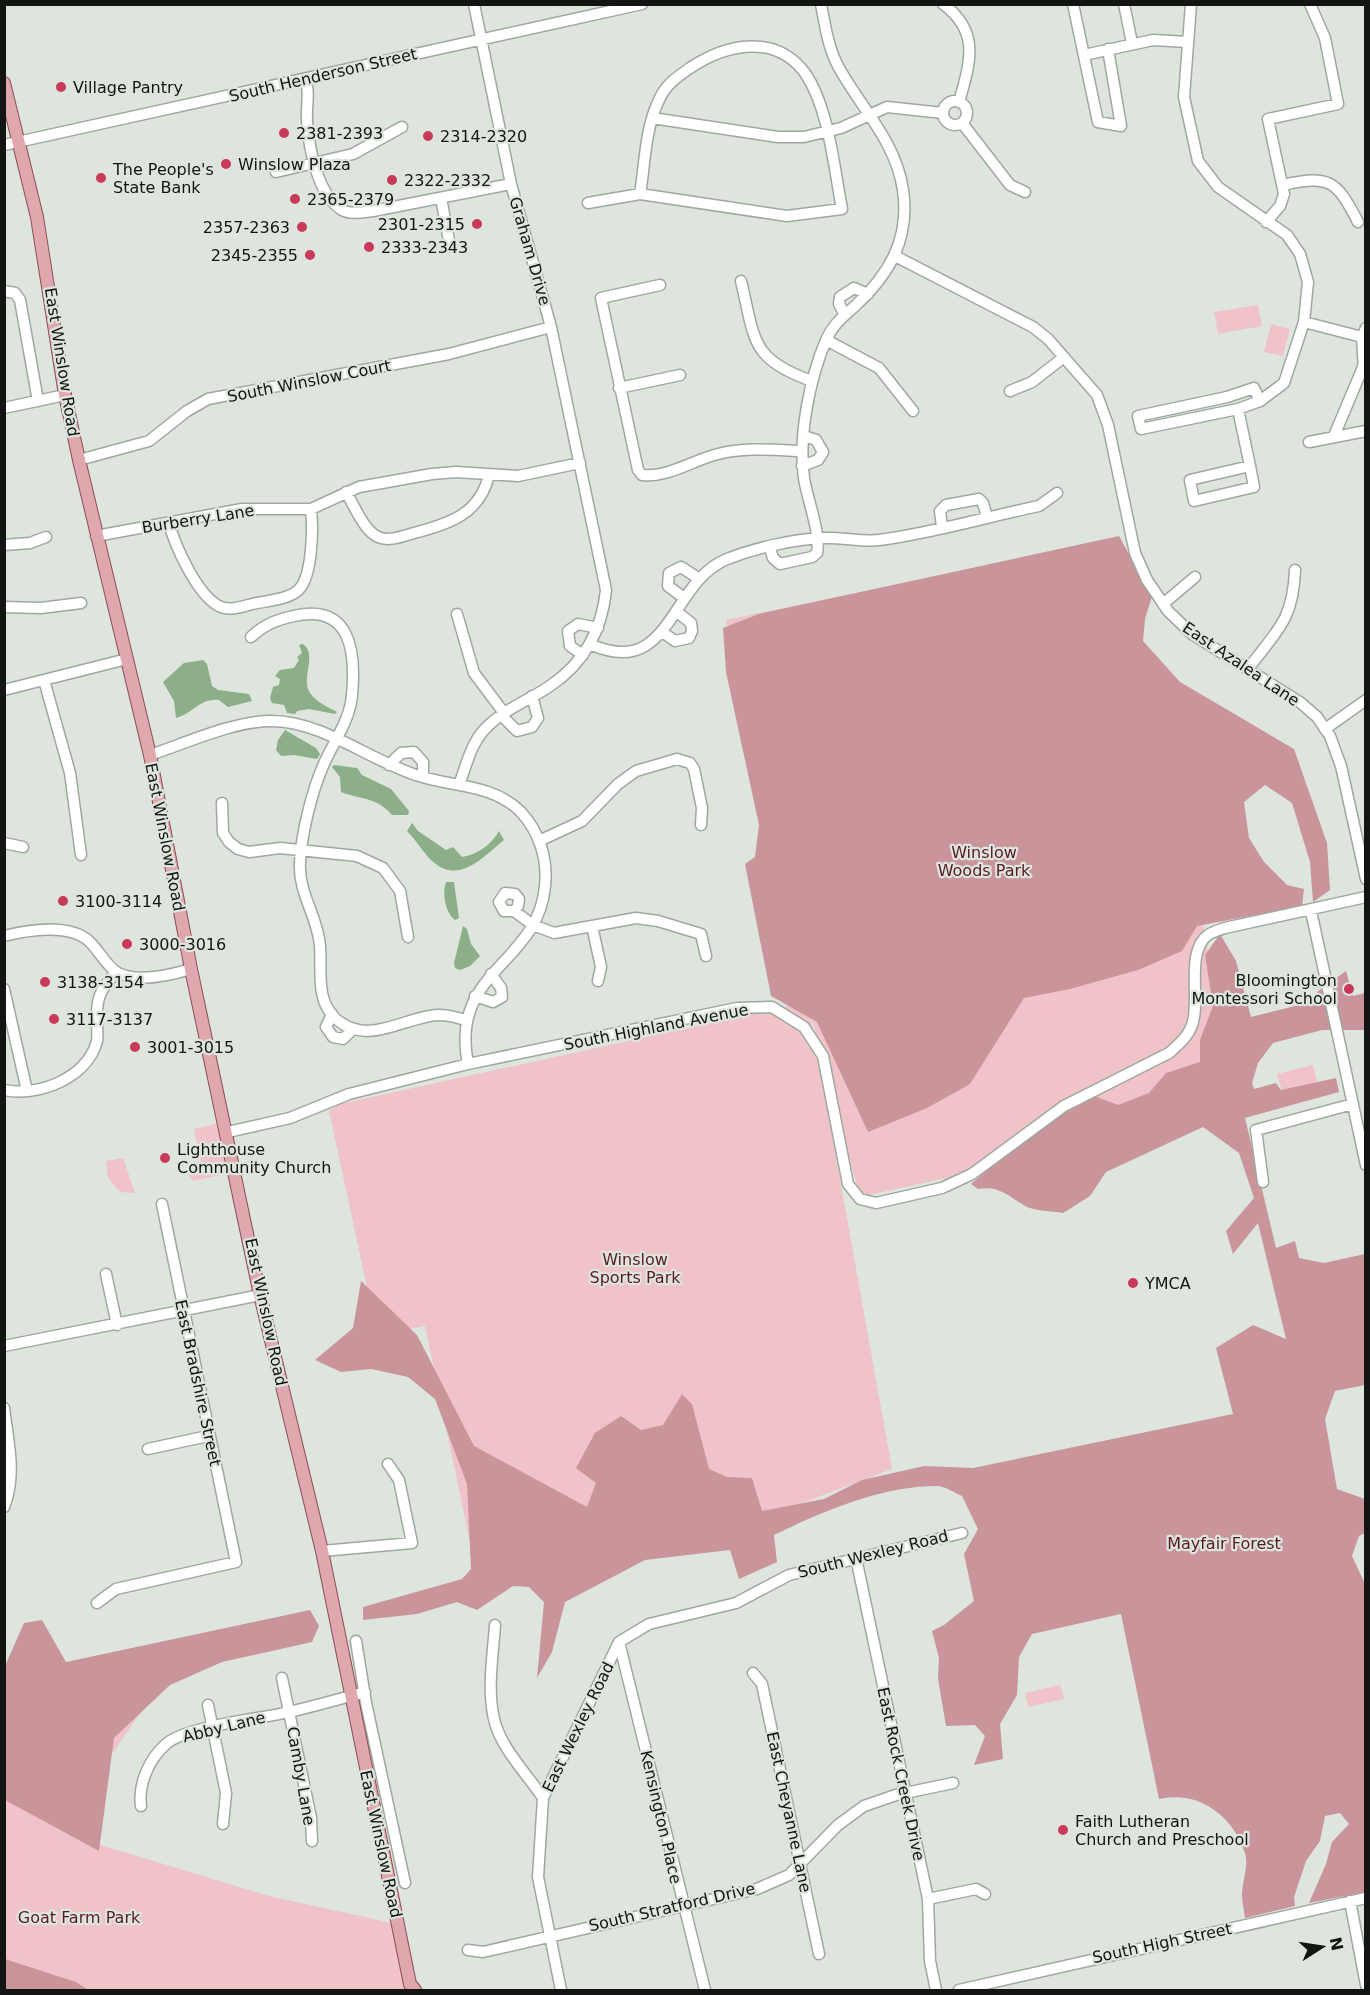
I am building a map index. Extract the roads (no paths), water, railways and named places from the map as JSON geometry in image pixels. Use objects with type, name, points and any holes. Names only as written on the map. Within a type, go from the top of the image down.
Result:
[{"type":"main road","name":"East Winslow Road","points":[[4,83],[43,249],[65,395],[96,536],[150,755],[191,969],[228,1132],[260,1295],[322,1551],[410,1984],[415,1990]]},
{"type":"street","name":"Graham Drive","points":[[474,4],[479,40],[511,183],[551,327],[605,577],[605,602],[592,645]]},
{"type":"street","name":"South Henderson Street","points":[[4,145],[642,4]]},
{"type":"street","points":[[770,548],[773,558],[784,563],[815,556],[818,550],[802,466],[812,381],[826,340],[834,325],[868,294],[888,270],[903,236],[903,189],[891,152],[835,58],[821,4]]},
{"type":"street","points":[[943,4],[960,21],[969,42],[970,62],[959,102]]},
{"type":"street","points":[[1073,4],[1098,123],[1121,126],[1108,49]]},
{"type":"street","points":[[1124,4],[1132,44]]},
{"type":"street","points":[[1191,4],[1185,97],[1198,161],[1218,187],[1287,235],[1302,260],[1308,282],[1304,322],[1284,382],[1260,401],[1238,409],[1141,429],[1138,416],[1227,397],[1254,388],[1260,401]]},
{"type":"street","points":[[1266,222],[1280,206],[1284,194],[1268,119],[1338,104],[1325,38],[1310,4]]},
{"type":"street","points":[[1084,55],[1154,40],[1188,42]]},
{"type":"street","points":[[588,203],[640,194],[787,216],[842,210],[826,132],[814,88],[804,72],[792,60],[776,52],[751,45],[729,47],[704,59],[679,76],[667,86],[652,118],[640,194]]},
{"type":"street","points":[[306,80],[309,91],[307,121],[319,183],[329,198],[342,210],[353,213],[511,183]]},
{"type":"street","points":[[959,102],[965,106],[967,114],[962,123],[955,125],[948,123],[943,113],[948,104],[959,102]]},
{"type":"street","points":[[652,118],[777,137],[804,137],[826,132],[887,107],[943,113]]},
{"type":"street","points":[[962,123],[1011,186],[1025,192]]},
{"type":"street","points":[[276,172],[353,154],[402,127]]},
{"type":"street","points":[[1282,185],[1320,179],[1330,183],[1344,196],[1358,222]]},
{"type":"street","points":[[441,198],[450,246]]},
{"type":"street","name":"East Azalea Lane","points":[[895,256],[1033,327],[1092,389],[1101,403],[1132,543],[1143,572],[1174,618],[1192,634],[1309,709],[1325,729],[1341,766],[1365,879]]},
{"type":"street","points":[[741,281],[757,344],[778,367],[812,381]]},
{"type":"street","points":[[660,285],[601,298],[635,465],[642,475],[669,471],[706,457],[735,451],[760,449],[802,451]]},
{"type":"street","points":[[845,315],[839,300],[850,288],[868,294]]},
{"type":"street","points":[[4,291],[15,293],[20,300],[38,401]]},
{"type":"street","points":[[1304,322],[1364,332],[1365,378]]},
{"type":"street","name":"South Winslow Court","points":[[79,459],[149,441],[187,411],[208,399],[449,354],[551,327]]},
{"type":"street","points":[[826,340],[879,368],[913,411]]},
{"type":"street","points":[[1010,391],[1032,382],[1064,357]]},
{"type":"street","points":[[1334,436],[1363,367]]},
{"type":"street","points":[[619,388],[680,375]]},
{"type":"street","points":[[4,408],[65,395]]},
{"type":"street","points":[[1238,409],[1250,466],[1254,487],[1194,501],[1190,480],[1250,466]]},
{"type":"street","points":[[1309,442],[1365,431]]},
{"type":"street","points":[[802,466],[818,460],[823,452],[816,440],[804,436]]},
{"type":"street","name":"Burberry Lane","points":[[96,536],[243,509],[311,509],[359,487],[446,472],[518,476],[580,463]]},
{"type":"street","points":[[346,492],[370,531],[378,537],[390,539],[441,526],[466,513],[482,496],[489,475]]},
{"type":"street","points":[[459,784],[477,740],[489,724],[550,686],[592,645],[611,653],[622,652],[640,646],[662,633],[698,578],[711,567],[730,558],[816,538],[876,540],[942,527],[1039,506],[1056,493]]},
{"type":"street","points":[[942,527],[940,511],[946,505],[979,500],[984,506],[987,517]]},
{"type":"street","points":[[169,523],[187,567],[214,604],[231,609],[286,597],[302,587],[307,576],[312,531],[311,509]]},
{"type":"street","points":[[4,545],[30,543],[46,537]]},
{"type":"street","points":[[684,598],[668,586],[669,573],[681,567],[698,578]]},
{"type":"street","points":[[1248,669],[1289,613],[1294,593],[1295,570]]},
{"type":"street","points":[[1163,604],[1195,577]]},
{"type":"street","points":[[4,607],[41,609],[81,603]]},
{"type":"street","points":[[662,633],[675,641],[689,638],[693,631],[691,623],[677,612]]},
{"type":"street","points":[[251,637],[272,621],[305,614],[324,614],[339,624],[350,644],[352,688],[349,713],[319,776],[301,852],[301,884],[319,936],[322,993],[332,1014],[353,1029],[373,1032],[436,1015],[466,1020]]},
{"type":"street","points":[[457,614],[474,673],[514,729],[527,731],[538,718],[532,696]]},
{"type":"street","points":[[583,655],[570,646],[568,631],[578,624],[598,628]]},
{"type":"street","points":[[4,690],[127,659]]},
{"type":"street","points":[[44,680],[70,773],[81,855]]},
{"type":"street","points":[[1325,729],[1365,700]]},
{"type":"street","points":[[150,755],[234,728],[268,721],[305,725],[389,765],[423,777],[483,789],[507,801],[526,819],[539,841],[546,876],[543,899],[533,925],[525,938],[490,974],[475,996],[466,1020],[464,1035],[468,1064]]},
{"type":"street","points":[[389,765],[401,753],[414,752],[423,762],[423,777]]},
{"type":"street","points":[[539,841],[582,822],[618,784],[636,771],[653,764],[684,758],[694,769],[702,808],[701,825]]},
{"type":"street","points":[[222,803],[223,833],[233,846],[249,852],[280,848],[301,852],[357,856],[383,868],[400,891],[408,937]]},
{"type":"street","points":[[4,843],[23,847]]},
{"type":"street","name":"South Highland Avenue","points":[[228,1132],[290,1118],[349,1094],[468,1064],[737,1008],[772,1007],[804,1027],[823,1056],[848,1184],[860,1200],[876,1203],[942,1188],[972,1174],[1065,1106],[1169,1053],[1183,1040],[1192,1025],[1196,957],[1200,943],[1207,935],[1225,928],[1311,911],[1365,897]]},
{"type":"street","points":[[514,911],[533,925],[554,933],[636,918],[658,921],[701,934],[706,956]]},
{"type":"street","points":[[1311,911],[1365,1158]]},
{"type":"street","points":[[592,926],[601,967],[598,981]]},
{"type":"street","points":[[4,936],[33,931],[70,933],[87,940],[116,972],[133,977],[176,973],[191,969]]},
{"type":"street","points":[[4,1090],[27,1091],[61,1081],[75,1074],[97,1041],[96,1006],[99,994],[116,972]]},
{"type":"street","points":[[475,996],[493,1002],[502,997],[501,988],[490,974]]},
{"type":"street","points":[[4,989],[27,1091]]},
{"type":"street","points":[[332,1014],[326,1027],[333,1037],[343,1039],[353,1029]]},
{"type":"street","points":[[1263,1182],[1256,1130],[1353,1104]]},
{"type":"street","name":"East Bradshire Street","points":[[97,1603],[116,1589],[236,1562],[208,1436],[162,1204]]},
{"type":"street","points":[[106,1274],[117,1325]]},
{"type":"street","points":[[4,1346],[260,1295]]},
{"type":"street","points":[[4,1408],[12,1471],[9,1494],[4,1507]]},
{"type":"street","points":[[148,1449],[208,1436]]},
{"type":"street","points":[[322,1551],[412,1542],[399,1480],[388,1464]]},
{"type":"street","name":"South Wexley Road","points":[[620,1642],[649,1624],[736,1603],[789,1575],[962,1533]]},
{"type":"street","name":"East Rock Creek Drive","points":[[856,1558],[928,1899],[930,1961],[936,1990]]},
{"type":"street","points":[[495,1625],[491,1691],[494,1720],[507,1747],[543,1798]]},
{"type":"street","name":"East Winslow Road","points":[[356,1641],[405,1882]]},
{"type":"street","name":"East Wexley Road","points":[[561,1990],[538,1877],[543,1798],[620,1642]]},
{"type":"street","name":"Kensington Place","points":[[620,1642],[682,1905],[705,1990]]},
{"type":"street","name":"East Cheyanne Lane","points":[[753,1673],[762,1684],[819,1954]]},
{"type":"street","name":"Camby Lane","points":[[282,1677],[311,1818],[312,1841]]},
{"type":"street","points":[[350,1696],[365,1692]]},
{"type":"street","name":"Abby Lane","points":[[141,1806],[140,1796],[144,1777],[153,1759],[167,1743],[214,1727],[290,1712],[350,1696]]},
{"type":"street","points":[[208,1705],[226,1793],[223,1824]]},
{"type":"street","name":"South Stratford Drive","points":[[468,1950],[483,1952],[757,1889],[789,1875],[838,1825],[864,1806],[905,1793],[953,1783]]},
{"type":"street","points":[[928,1899],[975,1889],[985,1894]]},
{"type":"street","name":"South High Street","points":[[959,1990],[1365,1898]]},
{"type":"street","points":[[1350,1901],[1365,1985]]},
{"type":"place","name":"Village Pantry","points":[[61,87]]},
{"type":"place","name":"2381-2393","points":[[284,133]]},
{"type":"place","name":"2314-2320","points":[[428,136]]},
{"type":"place","name":"Winslow Plaza","points":[[226,164]]},
{"type":"place","name":"The People's State Bank","points":[[101,178]]},
{"type":"place","name":"2322-2332","points":[[392,180]]},
{"type":"place","name":"2365-2379","points":[[295,199]]},
{"type":"place","name":"2301-2315","points":[[477,224]]},
{"type":"place","name":"2357-2363","points":[[302,227]]},
{"type":"place","name":"2333-2343","points":[[369,247]]},
{"type":"place","name":"2345-2355","points":[[310,255]]},
{"type":"place","name":"3100-3114","points":[[63,901]]},
{"type":"place","name":"3000-3016","points":[[127,944]]},
{"type":"place","name":"3138-3154","points":[[45,982]]},
{"type":"place","name":"Bloomington Montessori School","points":[[1349,989]]},
{"type":"place","name":"3117-3137","points":[[54,1019]]},
{"type":"place","name":"3001-3015","points":[[135,1047]]},
{"type":"place","name":"Lighthouse Community Church","points":[[165,1158]]},
{"type":"place","name":"YMCA","points":[[1133,1283]]},
{"type":"place","name":"Faith Lutheran Church and Preschool","points":[[1063,1830]]},
{"type":"park label","name":"Winslow Woods Park","points":[[984,861]]},
{"type":"park label","name":"Winslow Sports Park","points":[[635,1268]]},
{"type":"park label","name":"Mayfair Forest","points":[[1224,1543]]},
{"type":"park label","name":"Goat Farm Park","points":[[79,1917]]}]
